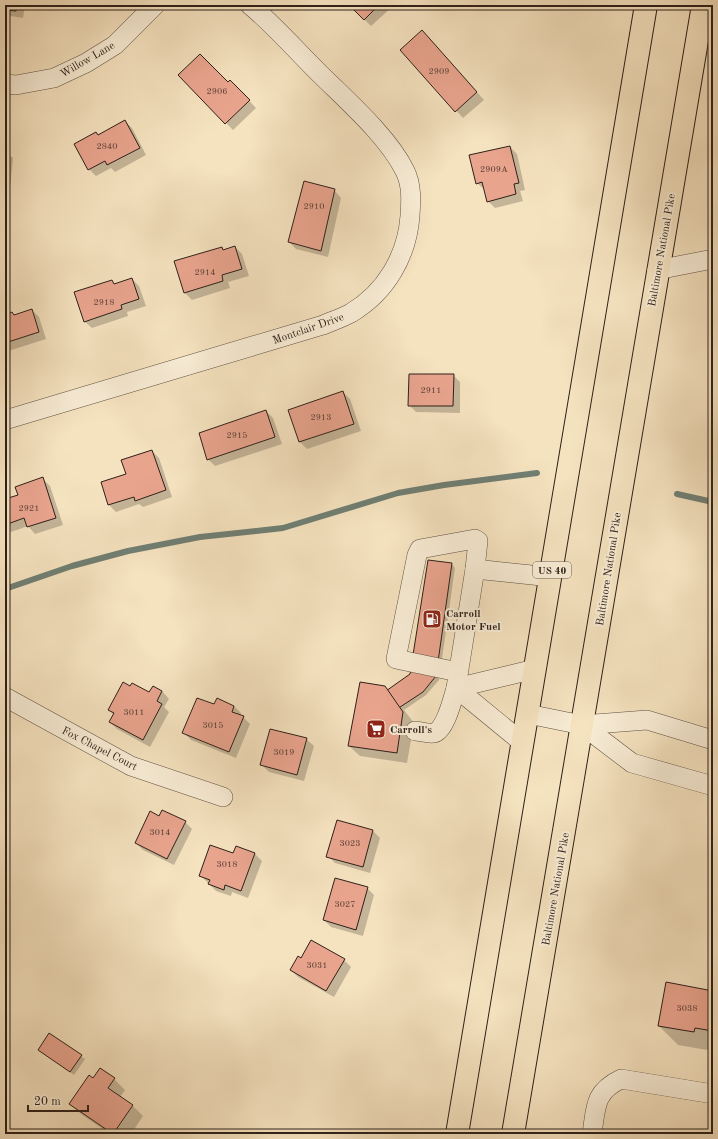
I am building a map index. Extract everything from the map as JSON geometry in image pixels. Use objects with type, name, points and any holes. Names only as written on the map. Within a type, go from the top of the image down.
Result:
[{"type":"main road","name":"US 40","points":[[457,1134],[646,5]]},
{"type":"main road","name":"Baltimore National Pike","points":[[513,1134],[657,270],[704,5]]},
{"type":"street","name":"Willow Lane","points":[[5,84],[16,85],[54,78],[86,62],[115,45],[155,5]]},
{"type":"street","name":"Montclair Drive","points":[[5,420],[323,325],[351,313],[372,297],[389,279],[401,257],[409,227],[412,196],[406,172],[391,148],[369,124],[250,5]]},
{"type":"street","points":[[657,270],[713,260]]},
{"type":"street","points":[[415,730],[434,733],[439,731],[443,725],[451,704],[457,680],[475,569],[478,541],[475,539],[420,549],[417,555],[396,659],[457,680],[523,743]]},
{"type":"street","points":[[475,569],[550,577]]},
{"type":"street","points":[[457,680],[535,669]]},
{"type":"street","name":"Fox Chapel Court","points":[[5,697],[131,766],[223,797]]},
{"type":"street","points":[[528,714],[582,725],[647,720],[713,740]]},
{"type":"street","points":[[582,725],[632,763],[713,786]]},
{"type":"street","points":[[592,1134],[596,1104],[602,1092],[612,1083],[621,1079],[713,1094]]},
{"type":"building","points":[[5,5],[17,5],[16,11],[5,10]]},
{"type":"building","points":[[349,5],[379,5],[364,20]]},
{"type":"building","points":[[422,30],[477,92],[455,112],[400,50]]},
{"type":"building","points":[[200,54],[228,82],[230,80],[250,100],[225,124],[178,75]]},
{"type":"building","points":[[125,120],[140,148],[107,165],[105,161],[88,170],[74,144],[96,132],[98,135]]},
{"type":"building","points":[[510,146],[519,183],[514,184],[516,194],[487,202],[482,182],[476,184],[469,155]]},
{"type":"building","points":[[304,181],[335,189],[321,251],[288,242]]},
{"type":"building","points":[[235,246],[242,269],[222,275],[223,281],[184,293],[174,261],[222,247],[223,250]]},
{"type":"building","points":[[132,278],[139,299],[121,305],[122,309],[84,322],[74,292],[112,280],[114,284]]},
{"type":"building","points":[[32,309],[39,332],[5,343],[5,315],[12,312],[14,315]]},
{"type":"building","points":[[409,374],[454,374],[453,406],[408,406]]},
{"type":"building","points":[[343,391],[354,424],[299,442],[288,410]]},
{"type":"building","points":[[266,410],[275,437],[207,460],[199,433]]},
{"type":"building","points":[[152,450],[166,490],[135,501],[134,497],[108,505],[101,482],[126,474],[121,460]]},
{"type":"building","points":[[43,477],[56,518],[27,527],[24,518],[5,525],[5,499],[18,495],[15,487]]},
{"type":"building","name":"Carroll Motor Fuel","points":[[428,560],[452,563],[436,676],[423,692],[388,715],[376,698],[410,674]]},
{"type":"building","points":[[123,682],[130,686],[132,683],[149,692],[153,686],[162,691],[157,701],[162,704],[143,740],[109,722],[114,713],[108,710]]},
{"type":"building","name":"Carroll's","points":[[360,682],[385,686],[403,712],[397,753],[348,746]]},
{"type":"building","points":[[197,698],[214,704],[217,698],[234,706],[232,712],[244,716],[229,752],[182,733]]},
{"type":"building","points":[[270,729],[307,738],[297,775],[260,765]]},
{"type":"building","points":[[162,810],[186,821],[167,859],[135,843],[150,811],[159,816]]},
{"type":"building","points":[[337,820],[373,830],[363,867],[326,857]]},
{"type":"building","points":[[210,845],[233,853],[236,846],[255,853],[241,891],[225,885],[224,890],[208,884],[210,880],[199,876]]},
{"type":"building","points":[[335,878],[368,887],[356,930],[323,920]]},
{"type":"building","points":[[311,940],[345,959],[326,991],[290,970],[298,956],[301,958]]},
{"type":"building","points":[[666,982],[713,991],[713,1031],[695,1028],[694,1032],[658,1026]]},
{"type":"building","points":[[49,1033],[82,1055],[70,1072],[38,1050]]},
{"type":"building","points":[[100,1068],[115,1078],[108,1088],[133,1105],[113,1134],[69,1104],[89,1075],[93,1078]]},
{"type":"waterway","points":[[5,589],[72,566],[128,551],[200,537],[283,528],[398,493],[444,485],[537,473]]},
{"type":"waterway","points":[[677,494],[713,502]]},
{"type":"place","name":"Carroll Motor Fuel","points":[[432,619]]},
{"type":"place","name":"Carroll's","points":[[376,729]]}]
